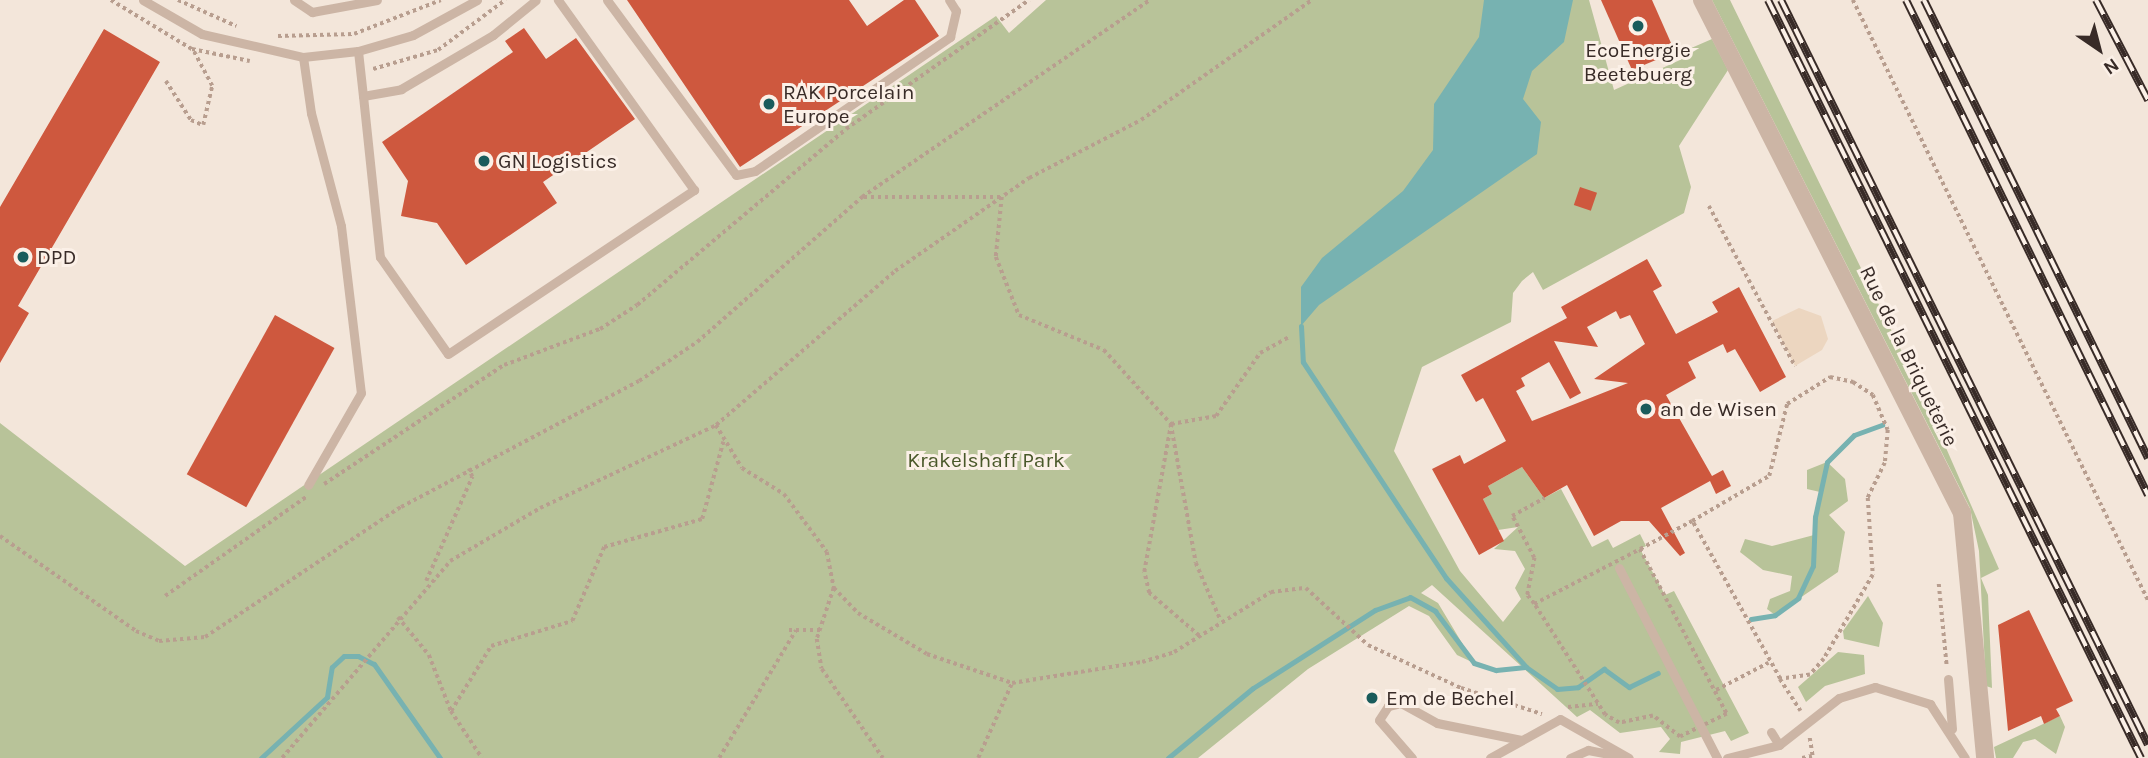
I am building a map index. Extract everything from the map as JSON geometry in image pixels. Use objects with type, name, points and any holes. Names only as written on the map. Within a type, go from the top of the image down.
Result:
[{"type":"street","name":"Rue de la Briqueterie","points":[[1702,0],[1962,513],[1985,758]]},
{"type":"lane","points":[[143,0],[202,34],[303,57],[358,51],[413,35],[477,0]]},
{"type":"lane","points":[[294,0],[313,12],[377,0]]},
{"type":"lane","points":[[363,96],[401,89],[444,66],[536,0]]},
{"type":"lane","points":[[358,51],[380,257],[448,354],[694,190],[558,0]]},
{"type":"lane","points":[[607,0],[736,175],[755,171],[950,37],[956,12],[949,0]]},
{"type":"lane","points":[[303,57],[311,113],[341,226],[360,393],[308,490]]},
{"type":"lane","points":[[1619,568],[1717,758]]},
{"type":"lane","points":[[1948,679],[1952,731]]},
{"type":"lane","points":[[1727,758],[1779,745],[1839,698],[1875,687],[1930,704],[1952,731],[1965,758]]},
{"type":"lane","points":[[1412,758],[1380,720],[1388,706],[1401,703],[1437,723],[1521,740]]},
{"type":"lane","points":[[1490,758],[1560,719],[1629,758]]},
{"type":"lane","points":[[1771,732],[1779,745]]},
{"type":"lane","points":[[1570,758],[1588,750],[1629,758]]},
{"type":"path","points":[[320,487],[504,365],[580,338],[637,305],[846,129],[1029,0]]},
{"type":"path","points":[[0,536],[136,631],[180,642],[232,622],[469,468],[639,381],[687,349],[862,197],[1150,0]]},
{"type":"path","points":[[282,758],[424,586],[450,561],[540,508],[716,425],[895,271],[1002,197],[1141,120],[1312,0]]},
{"type":"path","points":[[1853,0],[2148,600]]},
{"type":"path","points":[[166,81],[191,120],[203,125],[212,86],[192,49]]},
{"type":"path","points":[[862,197],[1002,197]]},
{"type":"path","points":[[1002,197],[996,257],[1018,315],[1104,350],[1171,425],[1180,449],[1196,563],[1221,621]]},
{"type":"path","points":[[1709,206],[1795,366]]},
{"type":"path","points":[[1171,425],[1216,416],[1260,353],[1289,337]]},
{"type":"path","points":[[1640,549],[1760,486],[1769,476],[1787,404],[1811,385],[1830,377],[1873,395],[1888,430],[1885,464],[1868,498],[1873,575],[1824,659],[1810,675],[1780,678]]},
{"type":"path","points":[[716,425],[723,442],[742,468],[784,494],[812,527],[827,552],[834,588],[820,630],[822,669],[883,758]]},
{"type":"path","points":[[1171,425],[1144,572],[1149,593],[1199,636]]},
{"type":"path","points":[[451,711],[491,646],[572,621],[604,547],[702,519],[723,442]]},
{"type":"path","points":[[424,586],[471,477],[469,468]]},
{"type":"path","points":[[165,596],[308,490]]},
{"type":"path","points":[[1534,604],[1527,595],[1534,558],[1512,516],[1544,498]]},
{"type":"path","points":[[1692,521],[1768,663],[1808,723]]},
{"type":"path","points":[[1939,584],[1948,679]]},
{"type":"path","points":[[834,588],[858,613],[927,654],[1012,683],[1142,662],[1199,636],[1221,621],[1292,587],[1321,596],[1367,643],[1461,688],[1539,713]]},
{"type":"path","points":[[1539,612],[1611,721],[1653,716],[1680,737],[1700,729]]},
{"type":"path","points":[[398,617],[429,655],[451,711],[482,758]]},
{"type":"path","points":[[789,630],[820,630]]},
{"type":"path","points":[[719,758],[796,630]]},
{"type":"path","points":[[1716,690],[1768,663]]},
{"type":"path","points":[[978,758],[1012,683]]},
{"type":"path","points":[[1802,758],[1814,758]]},
{"type":"green space","name":"Krakelshaff Park","points":[[1046,0],[1589,0],[1614,90],[1691,55],[1689,49],[1712,39],[1728,70],[1679,146],[1691,187],[1684,213],[1543,290],[1533,272],[1522,281],[1513,293],[1511,322],[1422,367],[1394,451],[1460,571],[1503,622],[1521,599],[1515,588],[1525,569],[1515,551],[1494,549],[1518,527],[1498,530],[1483,499],[1492,494],[1488,486],[1522,467],[1544,498],[1561,489],[1592,547],[1608,539],[1613,548],[1640,534],[1646,546],[1640,549],[1665,595],[1674,591],[1749,733],[1731,741],[1725,731],[1681,742],[1680,754],[1659,752],[1670,739],[1661,727],[1620,733],[1590,710],[1577,717],[1432,585],[1421,593],[1438,603],[1474,663],[1457,655],[1429,616],[1409,606],[1308,669],[1198,758],[0,758],[0,423],[185,566],[996,16],[1009,33]]},
{"type":"green space","points":[[1712,0],[1730,0],[1922,393],[1999,569],[1981,578],[1988,595],[1992,688],[1986,686],[1979,551],[1970,508]]},
{"type":"green space","points":[[1827,462],[1845,479],[1848,501],[1829,515],[1845,532],[1838,572],[1775,615],[1767,609],[1770,599],[1790,591],[1792,576],[1763,570],[1740,552],[1745,539],[1772,546],[1814,535],[1820,492],[1807,489],[1807,470]]},
{"type":"green space","points":[[1868,596],[1883,623],[1879,647],[1844,639],[1843,631]]},
{"type":"green space","points":[[1838,652],[1864,655],[1865,674],[1825,686],[1806,702],[1798,687]]},
{"type":"green space","points":[[2060,716],[2065,727],[2056,754],[2035,739],[2023,742],[2013,758],[1996,758],[1994,747]]},
{"type":"shaded area","points":[[1799,308],[1821,316],[1828,339],[1822,350],[1795,366],[1772,321]]},
{"type":"water","points":[[1484,0],[1573,0],[1564,42],[1532,71],[1523,99],[1541,122],[1537,154],[1319,305],[1301,326],[1301,287],[1322,258],[1403,191],[1433,150],[1434,104],[1479,37]]},
{"type":"building","name":"RAK Porcelain Europe","points":[[627,0],[849,0],[867,26],[904,0],[915,0],[939,36],[740,167]]},
{"type":"building","name":"EcoEnergie Beetebuerg","points":[[1601,0],[1652,0],[1675,52],[1632,70]]},
{"type":"building","name":"GN Logistics","points":[[524,28],[546,59],[576,38],[635,119],[543,182],[557,203],[466,265],[437,223],[401,216],[408,181],[382,142],[513,52],[505,41]]},
{"type":"building","name":"DPD","points":[[104,29],[160,62],[18,306],[29,313],[0,363],[0,207]]},
{"type":"building","points":[[1580,187],[1597,193],[1591,211],[1574,205]]},
{"type":"building","name":"an de Wisen","points":[[1647,259],[1662,286],[1653,291],[1676,334],[1718,312],[1712,302],[1739,287],[1786,377],[1760,392],[1735,349],[1727,353],[1723,344],[1688,362],[1696,378],[1666,395],[1712,476],[1723,470],[1731,486],[1716,494],[1710,481],[1661,508],[1685,553],[1680,556],[1649,521],[1621,521],[1594,536],[1567,485],[1544,498],[1522,467],[1488,486],[1492,494],[1483,499],[1504,541],[1479,555],[1432,469],[1460,455],[1464,464],[1506,441],[1483,398],[1476,402],[1461,375],[1567,318],[1561,307]],"holes":[[[1616,311],[1620,319],[1630,315],[1645,344],[1594,379],[1628,383],[1532,421],[1516,391],[1525,386],[1521,378],[1549,362],[1570,399],[1581,393],[1554,341],[1598,347],[1587,327]]]},
{"type":"building","points":[[275,315],[334,348],[246,507],[187,474]]},
{"type":"building","points":[[2029,610],[2073,701],[2056,709],[2060,716],[2044,724],[2041,716],[2008,731],[1998,625]]},
{"type":"waterway","points":[[1301,326],[1303,362],[1446,578],[1526,667]]},
{"type":"waterway","points":[[1751,619],[1775,615],[1798,598],[1813,566],[1815,517],[1827,462],[1854,435],[1882,425]]},
{"type":"waterway","points":[[1168,758],[1253,688],[1375,610],[1410,597],[1435,611],[1474,663],[1496,670],[1526,667],[1557,689],[1578,687],[1604,669],[1629,687],[1658,673]]},
{"type":"waterway","points":[[261,758],[327,697],[332,667],[344,656],[358,656],[374,664],[440,758]]},
{"type":"railway","points":[[1768,0],[2141,758]]},
{"type":"railway","points":[[1781,0],[2148,745]]},
{"type":"railway","points":[[1906,0],[2148,495]]},
{"type":"railway","points":[[1924,0],[2148,458]]},
{"type":"railway","points":[[2096,0],[2148,100]]},
{"type":"place","name":"EcoEnergie Beetebuerg","points":[[1638,26]]},
{"type":"place","name":"RAK Porcelain Europe","points":[[769,104]]},
{"type":"place","name":"GN Logistics","points":[[484,161]]},
{"type":"place","name":"DPD","points":[[23,257]]},
{"type":"place","name":"an de Wisen","points":[[1646,409]]},
{"type":"place","name":"Em de Bechel","points":[[1372,698]]}]
